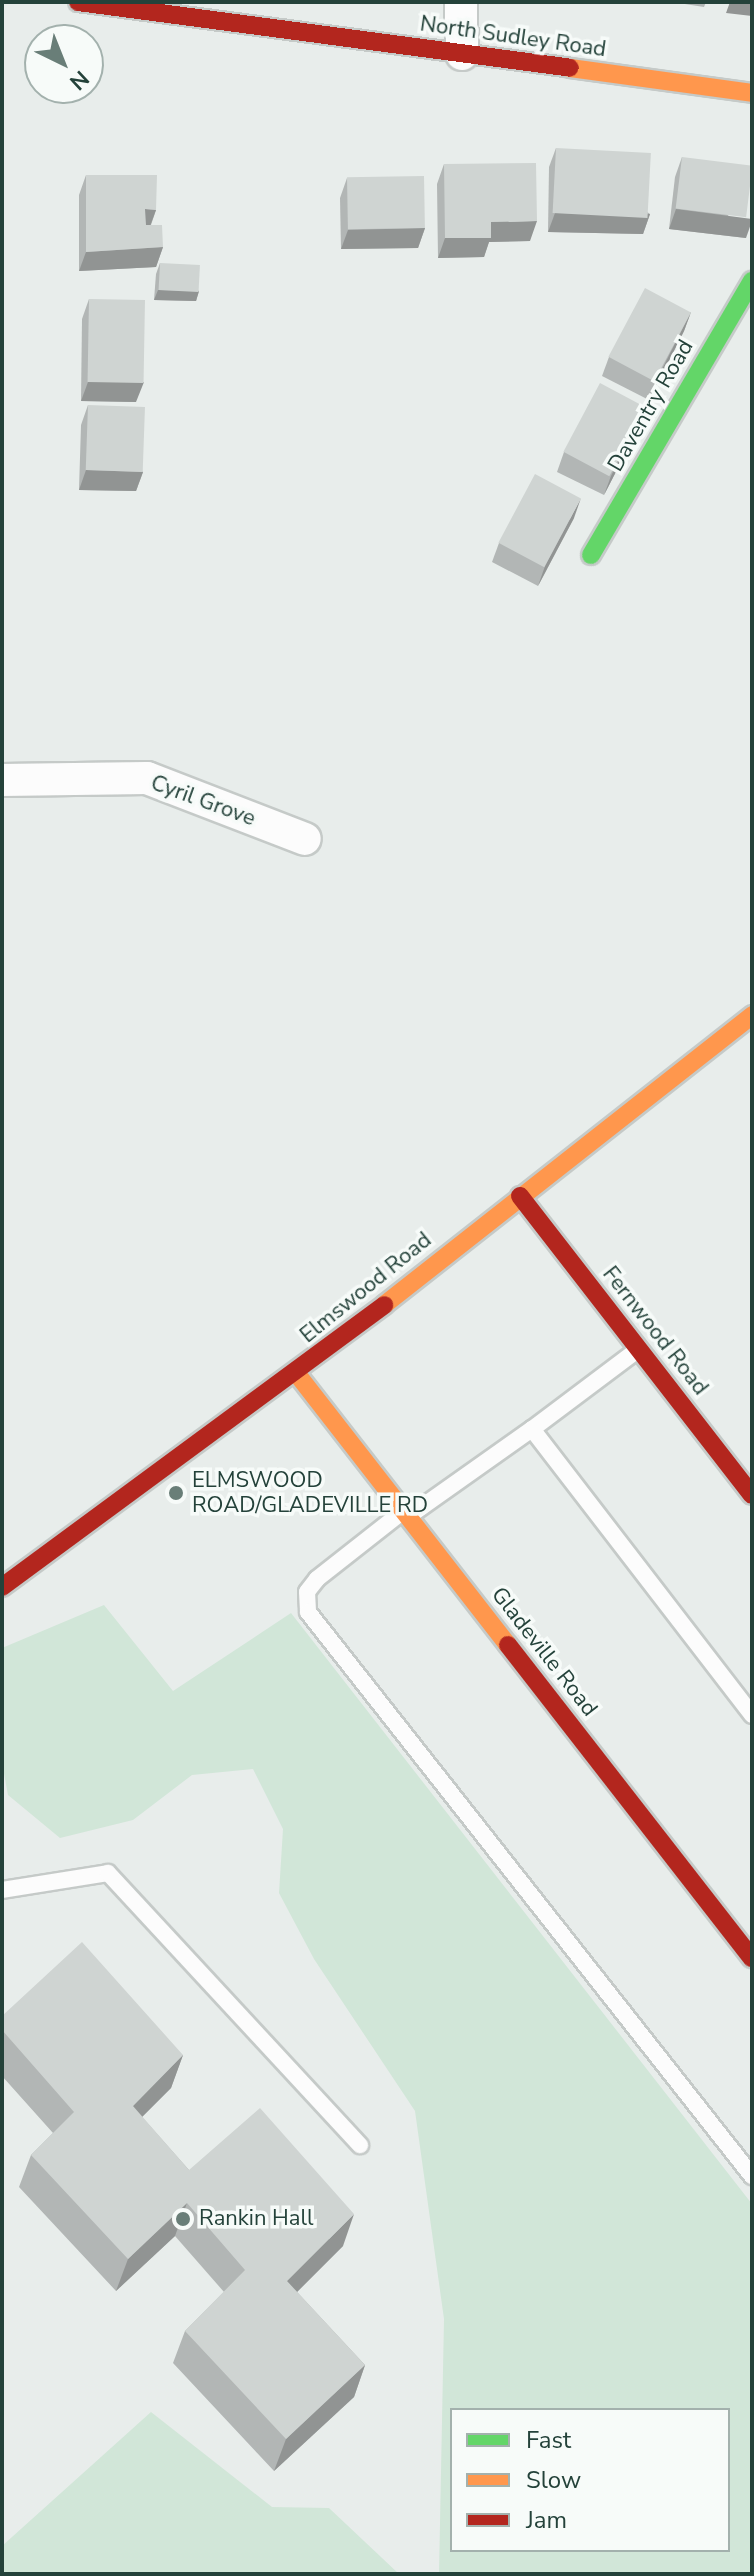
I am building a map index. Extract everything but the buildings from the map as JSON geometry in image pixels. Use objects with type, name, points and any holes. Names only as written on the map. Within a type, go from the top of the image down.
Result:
[{"type":"street","name":"North Sudley Road","points":[[78,2],[752,93]]},
{"type":"street","points":[[461,2],[462,54]]},
{"type":"street","name":"Daventry Road","points":[[591,555],[752,281]]},
{"type":"street","name":"Cyril Grove","points":[[2,780],[147,778],[305,839]]},
{"type":"street","name":"Elmswood Road","points":[[2,1587],[297,1374],[752,1015]]},
{"type":"street","name":"Fernwood Road","points":[[520,1196],[752,1495]]},
{"type":"street","name":"Gladeville Road","points":[[297,1374],[752,1958]]},
{"type":"lane","points":[[639,1350],[317,1579],[307,1592],[308,1612],[752,2176]]},
{"type":"lane","points":[[532,1429],[752,1715]]},
{"type":"lane","points":[[2,1890],[108,1873],[360,2145]]},
{"type":"green space","points":[[104,1605],[173,1691],[291,1613],[752,2204],[752,2574],[439,2574],[444,2319],[415,2111],[314,1959],[279,1893],[283,1829],[253,1769],[192,1775],[133,1820],[60,1838],[8,1795],[2,1763],[2,1648]]},
{"type":"green space","points":[[151,2412],[272,2507],[329,2508],[399,2574],[2,2574],[2,2546]]},
{"type":"traffic: fast","points":[[591,555],[752,281]]},
{"type":"traffic: slow","points":[[570,68],[752,93]]},
{"type":"traffic: slow","points":[[384,1305],[752,1015]]},
{"type":"traffic: slow","points":[[297,1374],[508,1645]]},
{"type":"traffic: jam","points":[[78,2],[570,68]]},
{"type":"traffic: jam","points":[[520,1196],[752,1495]]},
{"type":"traffic: jam","points":[[2,1587],[384,1305]]},
{"type":"traffic: jam","points":[[508,1645],[752,1958]]},
{"type":"place","name":"ELMSWOOD ROAD/GLADEVILLE RD","points":[[176,1493]]},
{"type":"place","name":"Rankin Hall","points":[[183,2219]]}]
